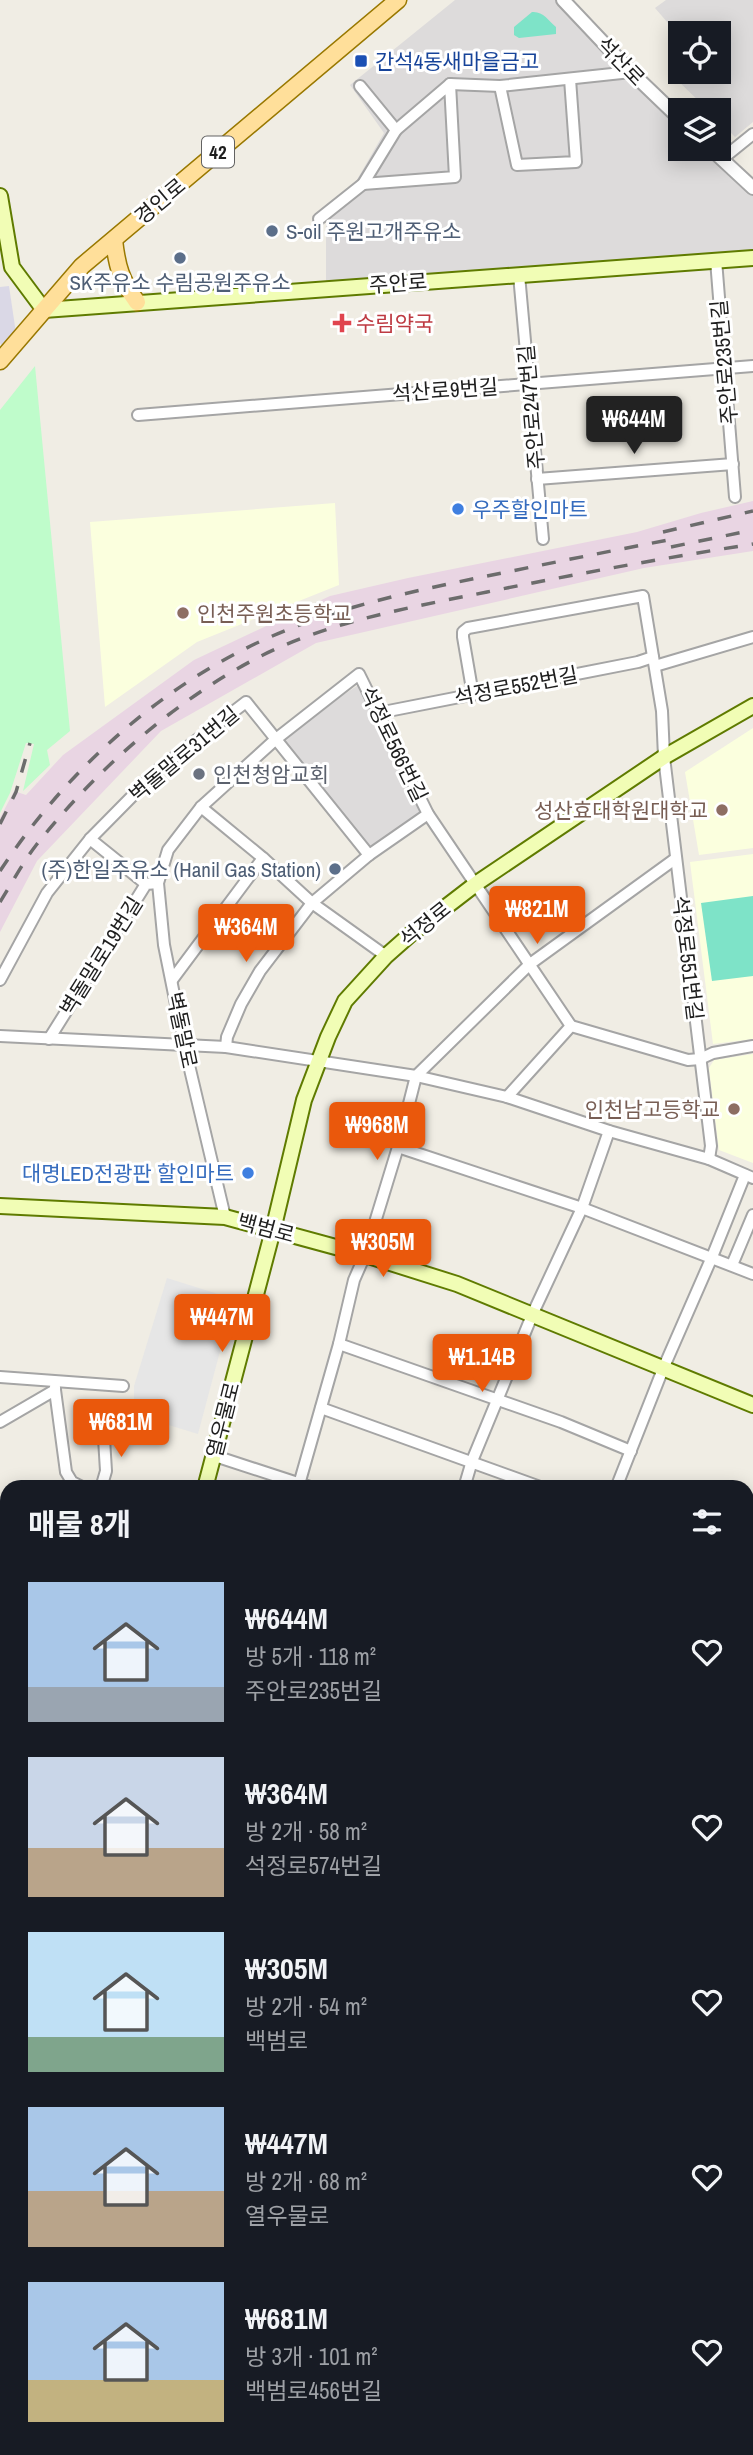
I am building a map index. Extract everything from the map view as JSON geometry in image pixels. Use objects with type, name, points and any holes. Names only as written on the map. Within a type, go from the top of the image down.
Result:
[{"type":"main road","name":"경인로","points":[[0,361],[82,266],[398,0]]},
{"type":"main road","points":[[0,196],[12,267],[44,310]]},
{"type":"main road","points":[[114,240],[119,273],[137,302]]},
{"type":"main road","name":"주안로","points":[[44,310],[753,258]]},
{"type":"main road","name":"석정로","points":[[273,1230],[303,1100],[345,1001],[412,933],[477,884],[664,757],[753,706]]},
{"type":"main road","name":"백범로","points":[[0,1206],[225,1217],[365,1255],[457,1284],[753,1405]]},
{"type":"main road","name":"열우물로","points":[[208,1480],[273,1230]]},
{"type":"street","name":"석산로","points":[[564,0],[668,108]]},
{"type":"street","points":[[318,219],[363,184],[396,130],[450,84],[499,86],[631,72]]},
{"type":"street","points":[[499,86],[517,165],[576,162],[570,79]]},
{"type":"street","points":[[363,184],[455,177],[450,84]]},
{"type":"street","points":[[360,86],[396,130]]},
{"type":"street","points":[[731,152],[753,134]]},
{"type":"street","points":[[724,161],[753,188]]},
{"type":"street","name":"주안로235번길","points":[[716,260],[735,497]]},
{"type":"street","name":"주안로247번길","points":[[519,275],[543,539]]},
{"type":"street","name":"석산로9번길","points":[[138,415],[753,366]]},
{"type":"street","points":[[537,479],[733,464]]},
{"type":"street","points":[[473,695],[463,637],[463,632],[468,628],[643,596],[662,711],[664,757]]},
{"type":"street","name":"석정로552번길","points":[[378,713],[654,661],[753,637]]},
{"type":"street","name":"석정로566번길","points":[[359,674],[428,814],[571,1026]]},
{"type":"street","name":"벽돌말로","points":[[225,1217],[184,1044],[164,945],[158,883],[168,850],[201,807],[276,739],[359,674]]},
{"type":"street","name":"벽돌말로31번길","points":[[0,980],[47,893],[90,839],[159,769],[246,702],[276,739]]},
{"type":"street","points":[[276,739],[369,855]]},
{"type":"street","name":"석정로551번길","points":[[664,757],[711,1146],[709,1159]]},
{"type":"street","points":[[201,807],[312,902],[386,957]]},
{"type":"street","name":"석정로566번길","points":[[226,1047],[227,1037],[241,1004],[260,971],[312,902],[369,855],[428,814]]},
{"type":"street","points":[[90,839],[146,884]]},
{"type":"street","points":[[172,981],[263,858]]},
{"type":"street","points":[[299,1480],[339,1344],[354,1280],[365,1255],[398,1147],[416,1076],[530,964],[676,859]]},
{"type":"street","name":"벽돌말로19번길","points":[[49,1039],[146,884],[158,883]]},
{"type":"street","points":[[507,1097],[571,1026],[688,1060],[753,1046]]},
{"type":"street","points":[[0,1036],[226,1047],[416,1076],[507,1097],[609,1131],[709,1159],[749,1176],[663,1369],[620,1480]]},
{"type":"street","points":[[466,1480],[496,1400],[533,1313],[582,1209],[609,1131]]},
{"type":"street","points":[[398,1147],[582,1209],[753,1274]]},
{"type":"street","points":[[732,1265],[753,1215]]},
{"type":"street","points":[[339,1344],[561,1422],[631,1451]]},
{"type":"street","points":[[0,1377],[55,1386],[123,1386]]},
{"type":"street","points":[[0,1422],[55,1386]]},
{"type":"street","points":[[55,1386],[67,1480]]},
{"type":"street","points":[[321,1408],[523,1480]]},
{"type":"street","points":[[103,1480],[106,1471],[103,1422],[106,1417],[124,1412]]},
{"type":"street","points":[[215,1456],[284,1480]]},
{"type":"street","points":[[66,1472],[71,1480]]},
{"type":"shaded area","points":[[455,0],[555,0],[668,108],[668,161],[724,161],[753,188],[753,252],[326,289],[326,222],[355,183],[384,133],[350,85]]},
{"type":"shaded area","points":[[666,0],[753,0],[753,122],[735,137],[731,133],[731,98],[696,98],[681,84],[731,84],[731,21],[668,23],[655,8]]},
{"type":"shaded area","points":[[9,286],[17,340],[6,352],[0,343],[0,287]]},
{"type":"shaded area","points":[[753,501],[753,551],[644,568],[316,643],[161,731],[37,861],[0,932],[0,818],[14,791],[26,795],[63,755],[194,660],[330,596],[637,532]]},
{"type":"shaded area","name":"인천주원초등학교","points":[[335,503],[339,585],[197,642],[105,707],[90,522]]},
{"type":"shaded area","points":[[363,682],[428,814],[369,855],[276,739]]},
{"type":"shaded area","name":"성산효대학원대학교","points":[[753,728],[753,848],[699,855],[685,772]]},
{"type":"shaded area","points":[[753,854],[753,1039],[713,1044],[690,862]]},
{"type":"shaded area","name":"인천남고등학교","points":[[753,1054],[753,1163],[719,1150],[709,1068],[714,1060]]},
{"type":"shaded area","points":[[167,1278],[234,1299],[198,1434],[146,1418],[134,1404],[134,1386]]},
{"type":"green space","points":[[532,12],[548,19],[556,27],[556,34],[519,38],[514,35],[514,27]]},
{"type":"green space","points":[[35,366],[70,731],[47,750],[50,765],[23,791],[34,744],[26,743],[10,793],[0,813],[0,410]]},
{"type":"green space","points":[[753,896],[753,976],[712,981],[701,903]]},
{"type":"railway","points":[[663,532],[753,511]]},
{"type":"railway","points":[[671,547],[753,530]]},
{"type":"railway","points":[[0,871],[52,802],[114,739],[183,685],[259,642],[343,610],[400,595],[679,538]]},
{"type":"railway","points":[[0,902],[37,844],[60,816],[112,763],[169,714],[231,672],[263,655],[344,624],[401,610],[753,544]]},
{"type":"railway","points":[[0,824],[16,792],[30,743]]},
{"type":"place","name":"간석4동새마을금고","points":[[361,61]]},
{"type":"place","name":"S-oil 주원고개주유소","points":[[272,231]]},
{"type":"place","name":"SK주유소 수림공원주유소","points":[[180,258]]},
{"type":"place","name":"수림약국","points":[[342,323]]},
{"type":"place","name":"우주할인마트","points":[[458,509]]},
{"type":"place","name":"인천주원초등학교","points":[[183,613]]},
{"type":"place","name":"인천청암교회","points":[[199,774]]},
{"type":"place","name":"성산효대학원대학교","points":[[722,810]]},
{"type":"place","name":"(주)한일주유소 (Hanil Gas Station)","points":[[335,869]]},
{"type":"place","name":"인천남고등학교","points":[[734,1109]]},
{"type":"place","name":"대명LED전광판 할인마트","points":[[248,1173]]}]
